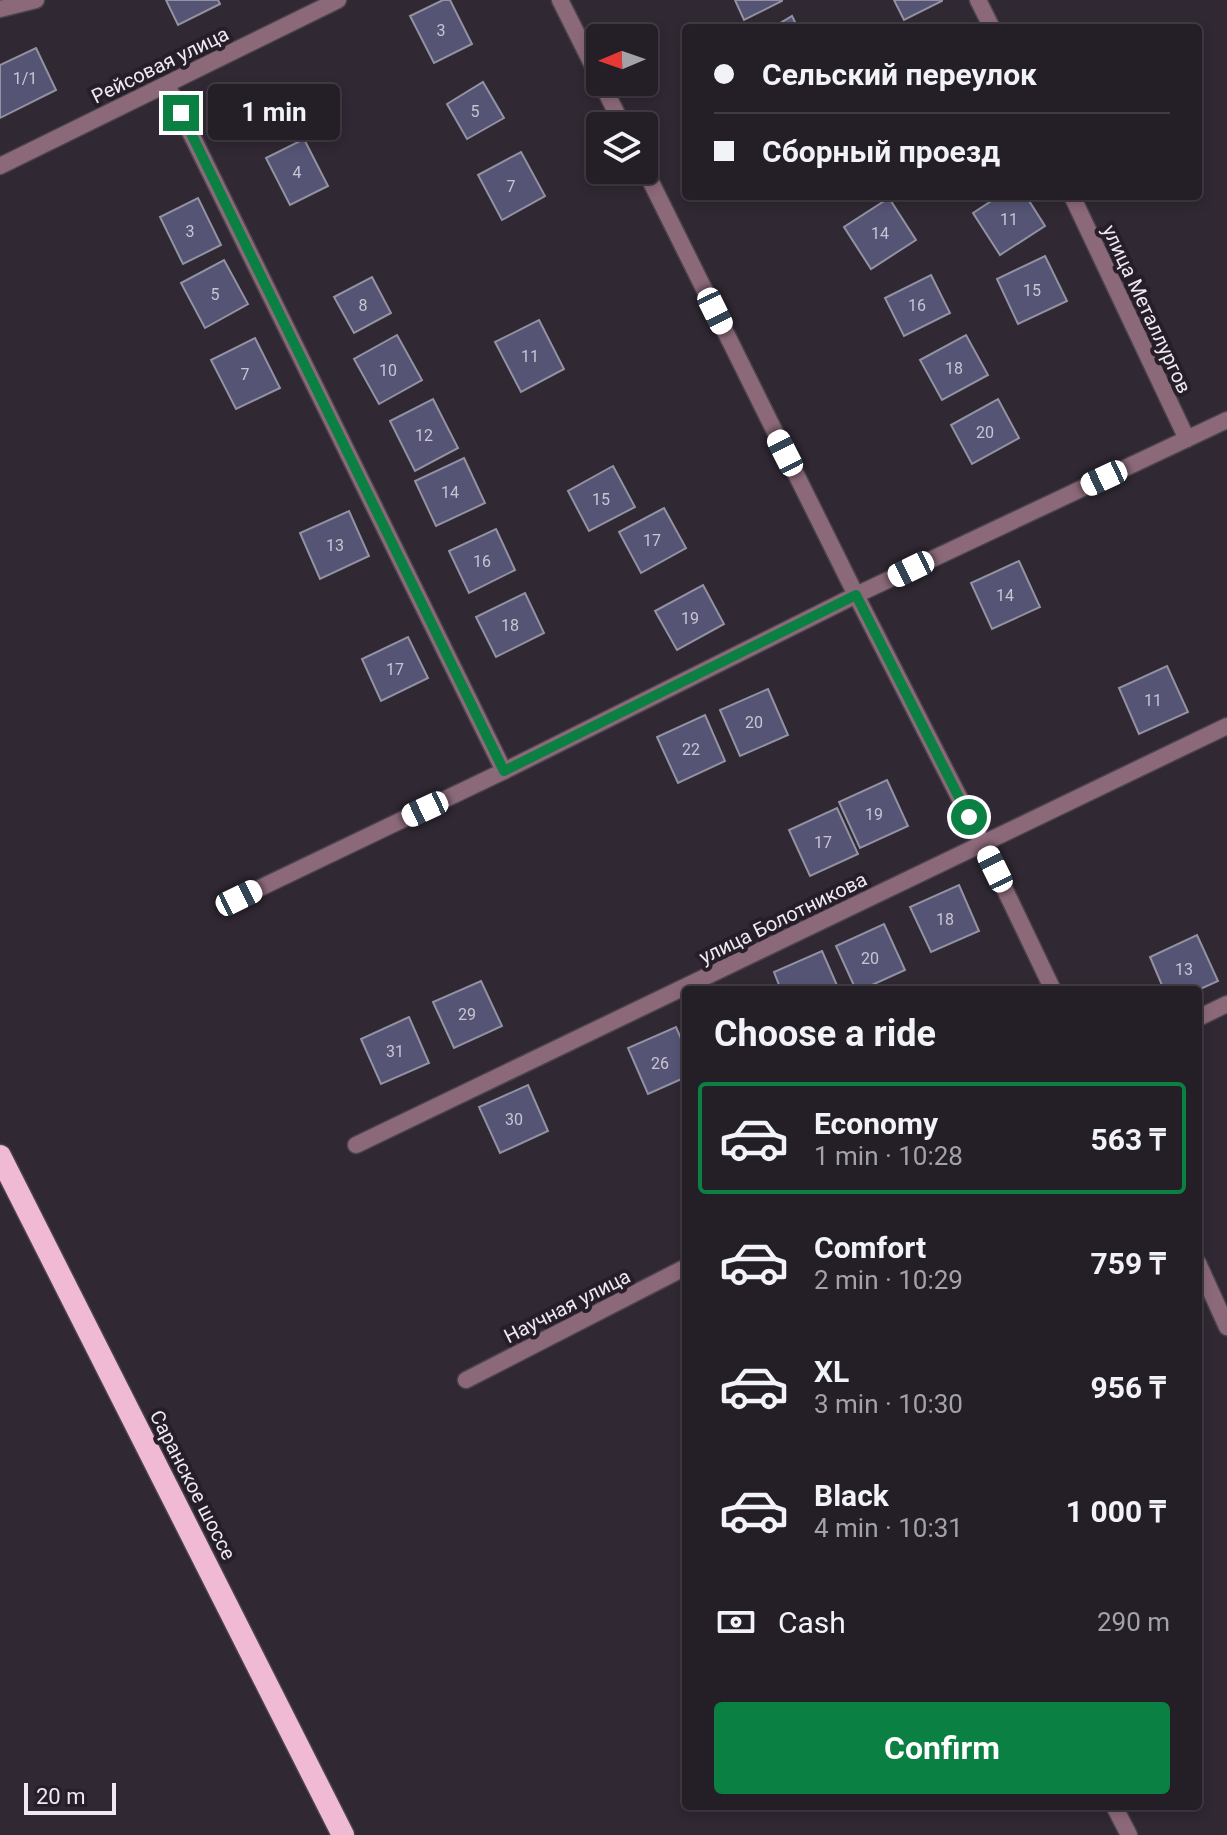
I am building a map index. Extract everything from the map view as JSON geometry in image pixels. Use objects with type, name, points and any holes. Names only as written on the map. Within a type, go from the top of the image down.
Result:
[{"type":"highway","name":"Саранское шоссе","points":[[0,1156],[343,1835]]},
{"type":"street","points":[[0,9],[36,0]]},
{"type":"street","name":"Рейсовая улица","points":[[0,166],[338,0]]},
{"type":"street","points":[[560,0],[586,51]]},
{"type":"street","points":[[978,0],[990,24]]},
{"type":"street","points":[[167,85],[504,771]]},
{"type":"street","points":[[652,184],[1051,986]]},
{"type":"street","name":"улица Металлургов","points":[[1074,200],[1187,439]]},
{"type":"street","points":[[239,898],[504,771],[856,595],[1227,420]]},
{"type":"street","name":"улица Болотникова","points":[[687,986],[1227,726]]},
{"type":"street","name":"улица Болотникова","points":[[356,1145],[682,988]]},
{"type":"street","points":[[1202,1016],[1227,1004]]},
{"type":"street","name":"Научная улица","points":[[466,1380],[682,1269]]},
{"type":"street","points":[[1202,1272],[1227,1327]]},
{"type":"street","points":[[1116,1810],[1129,1835]]},
{"type":"building","points":[[166,0],[218,0],[220,4],[178,25]]},
{"type":"building","points":[[443,0],[450,0],[472,44],[434,63],[410,16]]},
{"type":"building","points":[[735,0],[782,0],[782,1],[744,20]]},
{"type":"building","points":[[894,0],[942,0],[942,1],[904,20]]},
{"type":"building","points":[[792,16],[796,24],[779,24]]},
{"type":"building","points":[[36,48],[56,90],[0,118],[0,65]]},
{"type":"building","points":[[483,82],[504,118],[467,139],[447,104]]},
{"type":"building","points":[[304,139],[328,186],[290,205],[266,158]]},
{"type":"building","points":[[521,152],[545,196],[502,220],[478,175]]},
{"type":"building","points":[[198,198],[221,245],[183,264],[160,217]]},
{"type":"building","points":[[890,200],[916,240],[871,269],[844,227]]},
{"type":"building","points":[[993,200],[1029,200],[1045,226],[1000,255],[973,213]]},
{"type":"building","points":[[1045,256],[1067,301],[1018,324],[997,279]]},
{"type":"building","points":[[224,260],[248,304],[205,328],[181,283]]},
{"type":"building","points":[[931,275],[950,313],[904,336],[885,298]]},
{"type":"building","points":[[372,277],[391,313],[354,333],[334,297]]},
{"type":"building","points":[[539,320],[564,369],[521,392],[495,342]]},
{"type":"building","points":[[397,335],[422,380],[379,404],[354,359]]},
{"type":"building","points":[[966,335],[988,375],[942,400],[920,360]]},
{"type":"building","points":[[255,338],[280,388],[236,409],[211,360]]},
{"type":"building","points":[[433,399],[458,448],[415,471],[390,421]]},
{"type":"building","points":[[998,399],[1019,438],[972,464],[951,425]]},
{"type":"building","points":[[464,458],[485,503],[436,526],[415,481]]},
{"type":"building","points":[[613,466],[635,507],[589,531],[568,491]]},
{"type":"building","points":[[664,508],[686,548],[641,573],[619,532]]},
{"type":"building","points":[[349,511],[369,556],[320,579],[300,533]]},
{"type":"building","points":[[496,529],[515,570],[469,593],[449,551]]},
{"type":"building","points":[[1019,561],[1040,607],[992,629],[971,583]]},
{"type":"building","points":[[703,585],[724,624],[677,650],[655,611]]},
{"type":"building","points":[[525,593],[544,633],[496,657],[476,617]]},
{"type":"building","points":[[408,637],[428,678],[381,701],[362,659]]},
{"type":"building","points":[[1167,666],[1188,712],[1139,734],[1119,688]]},
{"type":"building","points":[[768,689],[788,735],[740,756],[720,710]]},
{"type":"building","points":[[705,715],[725,761],[678,783],[657,737]]},
{"type":"building","points":[[887,780],[908,826],[860,848],[839,802]]},
{"type":"building","points":[[837,808],[858,854],[810,876],[789,830]]},
{"type":"building","points":[[959,885],[979,931],[931,952],[910,907]]},
{"type":"building","points":[[884,924],[905,970],[870,986],[854,986],[836,946]]},
{"type":"building","points":[[1197,935],[1218,981],[1202,988],[1162,986],[1150,957]]},
{"type":"building","points":[[822,951],[837,986],[779,986],[774,972]]},
{"type":"building","points":[[481,981],[502,1026],[454,1048],[433,1002]]},
{"type":"building","points":[[409,1017],[429,1063],[381,1084],[361,1039]]},
{"type":"building","points":[[676,1027],[682,1041],[682,1079],[648,1094],[628,1048]]},
{"type":"building","points":[[528,1085],[548,1131],[500,1153],[479,1107]]},
{"type":"route","points":[[181,113],[504,771],[856,595],[969,817]]}]
